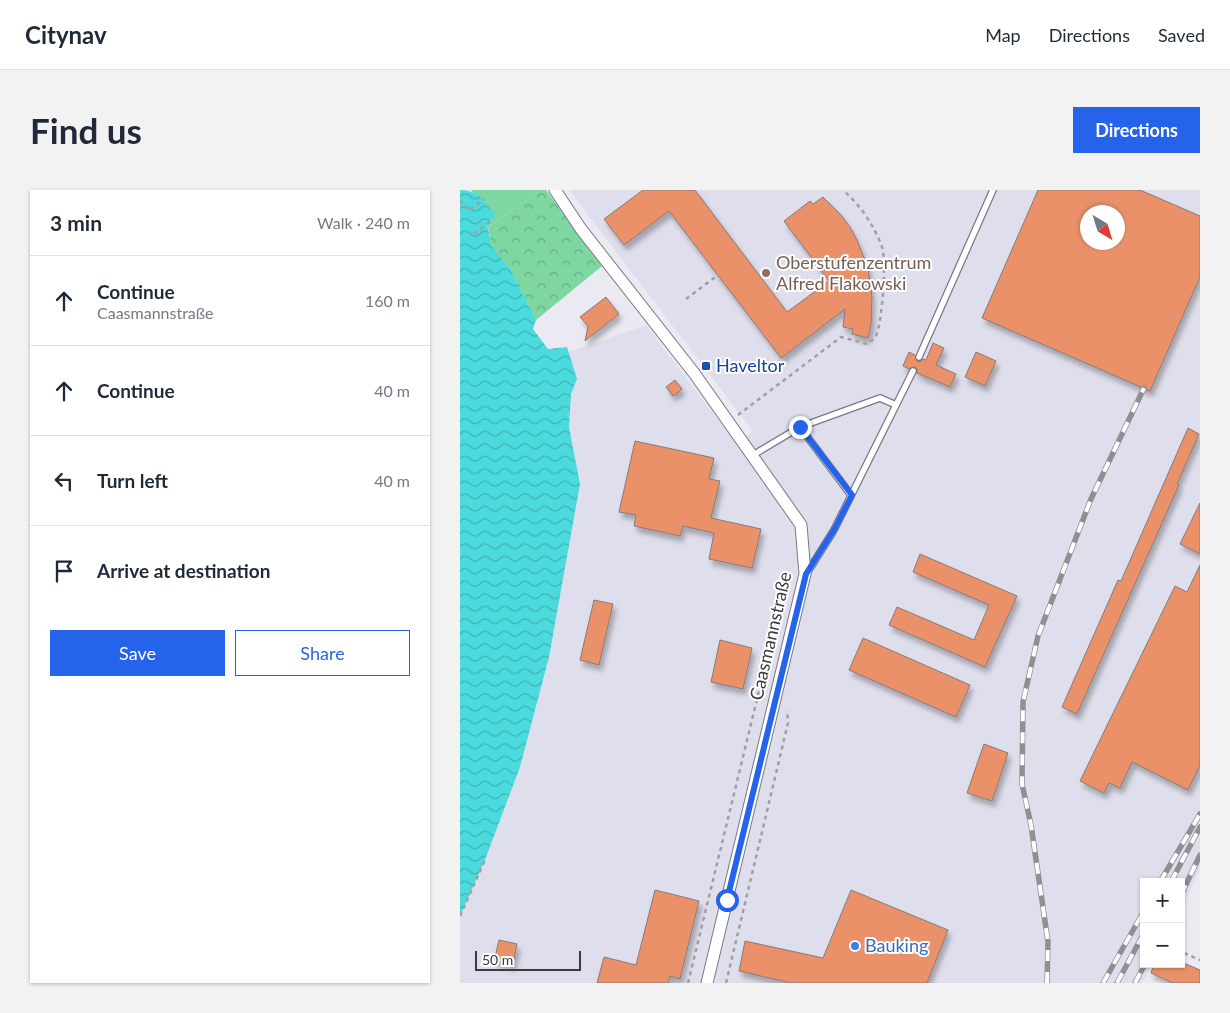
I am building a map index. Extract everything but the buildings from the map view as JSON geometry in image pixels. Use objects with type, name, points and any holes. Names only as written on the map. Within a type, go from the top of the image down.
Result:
[{"type":"street","name":"Caasmannstraße","points":[[555,190],[581,229],[656,322],[753,454],[801,525],[806,574],[707,983]]},
{"type":"lane","points":[[918,357],[993,190]]},
{"type":"lane","points":[[806,574],[834,530],[912,371]]},
{"type":"lane","points":[[753,454],[800,427],[880,398],[896,405]]},
{"type":"lane","points":[[800,427],[852,495]]},
{"type":"path","points":[[737,416],[841,337],[868,344],[875,338],[882,303],[883,249],[855,200],[843,190]]},
{"type":"path","points":[[460,200],[469,211],[484,199]]},
{"type":"path","points":[[474,234],[491,221]]},
{"type":"path","points":[[686,299],[718,275]]},
{"type":"path","points":[[688,983],[776,621],[793,624]]},
{"type":"path","points":[[726,983],[788,723],[786,704]]},
{"type":"path","points":[[460,916],[485,860]]},
{"type":"path","points":[[1185,953],[1200,960]]},
{"type":"shaded area","points":[[569,190],[1200,190],[1200,870],[1185,901],[1185,878],[1140,878],[1140,968],[1150,968],[1142,983],[460,983],[460,916],[485,860],[520,767],[580,484],[569,427],[571,394],[577,379],[568,352],[646,325],[736,443],[753,431]]},
{"type":"green space","points":[[471,190],[541,190],[488,227],[487,224],[496,216]]},
{"type":"green space","points":[[541,190],[546,190],[602,266],[536,320],[511,270],[492,248],[488,227]]},
{"type":"water","points":[[460,190],[477,195],[496,216],[487,224],[492,247],[511,270],[536,320],[533,329],[548,349],[567,347],[577,379],[571,394],[569,427],[580,484],[549,657],[520,767],[485,860],[460,916]]},
{"type":"railway","points":[[1047,983],[1048,942],[1031,825],[1022,784],[1023,702],[1038,636],[1091,499],[1144,388]]},
{"type":"railway","points":[[1162,878],[1200,814]]},
{"type":"railway","points":[[1173,878],[1200,827]]},
{"type":"railway","points":[[1185,887],[1200,855]]},
{"type":"railway","points":[[1103,983],[1140,918]]},
{"type":"railway","points":[[1117,983],[1140,940]]},
{"type":"railway","points":[[1135,983],[1143,968]]},
{"type":"place","name":"Oberstufenzentrum Alfred Flakowski","points":[[766,273]]},
{"type":"place","name":"Haveltor","points":[[706,366]]},
{"type":"place","name":"Bauking","points":[[855,946]]},
{"type":"route","points":[[727,900],[806,574],[834,530],[852,495],[800,427]]}]
